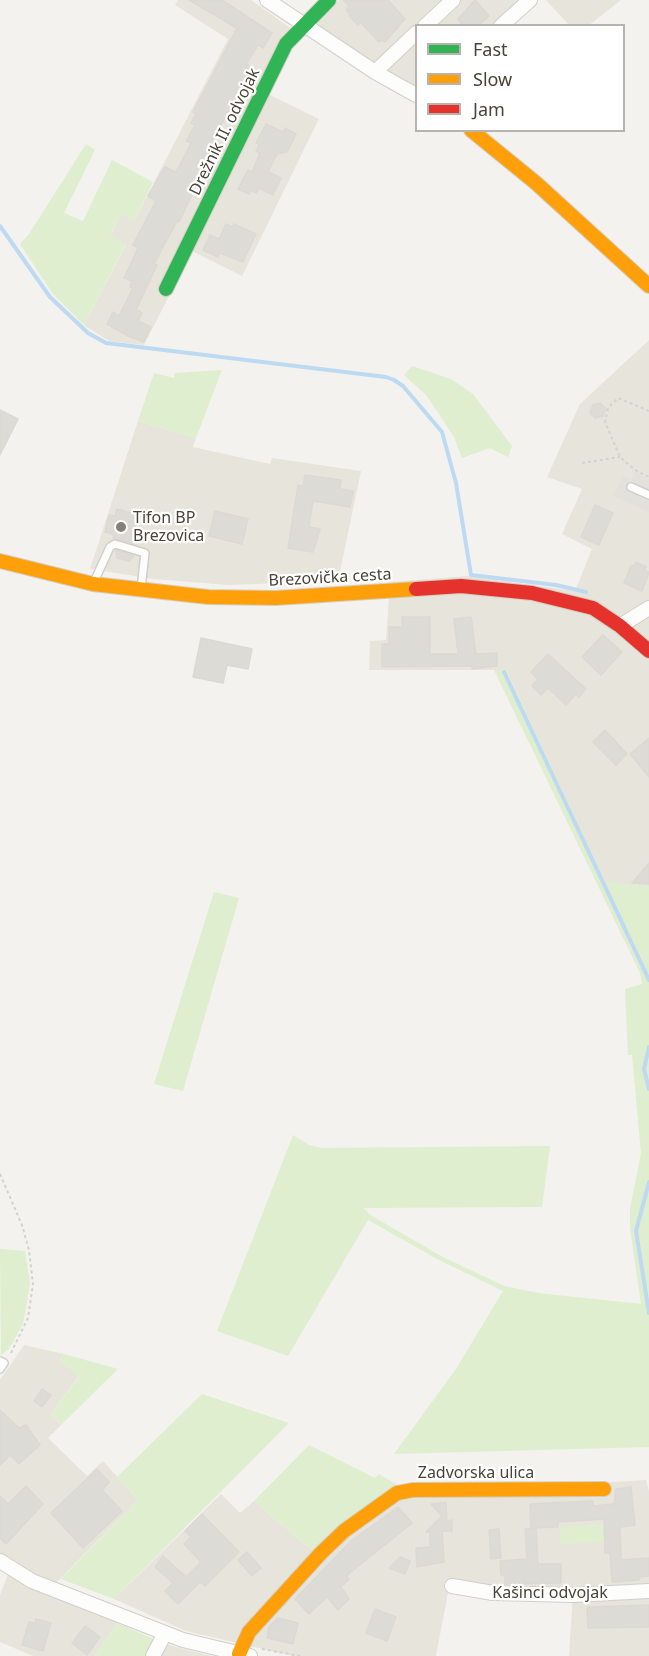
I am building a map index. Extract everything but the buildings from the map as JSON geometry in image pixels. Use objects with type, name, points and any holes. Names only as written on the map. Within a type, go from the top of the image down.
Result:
[{"type":"street","points":[[267,0],[375,72],[415,93]]},
{"type":"street","name":"Drežnik II. odvojak","points":[[166,290],[286,44],[329,0]]},
{"type":"street","points":[[427,24],[453,0]]},
{"type":"street","points":[[503,24],[530,0]]},
{"type":"street","points":[[375,72],[415,35]]},
{"type":"street","points":[[473,132],[536,183],[649,286]]},
{"type":"street","name":"Brezovička cesta","points":[[0,561],[93,584],[141,591],[276,598],[461,586],[484,588],[577,602],[602,613],[649,651]]},
{"type":"street","points":[[620,626],[649,608]]},
{"type":"street","name":"Zadvorska ulica","points":[[0,1562],[32,1581],[165,1633],[244,1655],[249,1632],[313,1561],[344,1531],[397,1493],[413,1490],[604,1489]]},
{"type":"street","name":"Kašinci odvojak","points":[[452,1586],[493,1593],[573,1595],[649,1591]]},
{"type":"street","points":[[153,1656],[165,1633]]},
{"type":"lane","points":[[631,487],[649,495]]},
{"type":"lane","points":[[93,584],[110,547],[115,544],[145,553],[141,591]]},
{"type":"path","points":[[649,411],[618,398],[608,408],[605,422],[620,457],[635,470],[649,477]]},
{"type":"path","points":[[582,463],[620,457]]},
{"type":"path","points":[[0,1174],[22,1225],[29,1250],[33,1284],[32,1300],[23,1333],[1,1365]]},
{"type":"shaded area","points":[[178,0],[251,0],[290,28],[270,95],[319,119],[242,276],[192,251],[144,345],[109,341],[84,325],[126,245],[110,237],[121,214],[134,221],[228,39],[175,5]]},
{"type":"shaded area","points":[[339,0],[523,0],[497,24],[415,24],[415,86],[361,56],[321,29],[317,21]]},
{"type":"shaded area","points":[[546,0],[621,0],[591,24],[568,24]]},
{"type":"shaded area","points":[[649,340],[649,887],[605,882],[506,670],[369,670],[370,641],[386,640],[390,582],[468,576],[575,591],[592,549],[562,534],[582,489],[547,477],[580,404]]},
{"type":"shaded area","points":[[138,421],[196,438],[193,447],[270,464],[272,458],[361,471],[338,581],[228,585],[154,579],[90,569]]},
{"type":"shaded area","points":[[635,472],[649,479],[649,512],[614,496],[623,476],[631,480]]},
{"type":"shaded area","points":[[24,1345],[64,1354],[59,1360],[79,1376],[50,1415],[61,1425],[48,1438],[87,1476],[103,1461],[138,1500],[57,1582],[28,1572],[0,1554],[0,1380]]},
{"type":"shaded area","points":[[646,1480],[649,1491],[649,1656],[569,1656],[573,1592],[493,1590],[450,1582],[436,1656],[293,1656],[186,1631],[114,1599],[221,1494],[240,1513],[254,1501],[315,1553],[381,1496]]},
{"type":"shaded area","points":[[8,1574],[24,1583],[120,1620],[94,1656],[33,1656],[0,1642],[0,1595]]},
{"type":"shaded area","points":[[165,1643],[176,1647],[211,1656],[157,1656]]},
{"type":"green space","points":[[86,144],[95,150],[64,213],[83,221],[112,160],[153,182],[134,221],[121,215],[110,236],[126,244],[84,325],[53,294],[20,244],[29,234]]},
{"type":"green space","points":[[412,366],[451,379],[473,394],[512,446],[508,457],[490,448],[462,458],[454,437],[426,395],[404,375]]},
{"type":"green space","points":[[222,370],[196,438],[138,421],[154,373],[174,378],[175,373]]},
{"type":"green space","points":[[494,670],[506,670],[605,881],[649,887],[649,1447],[394,1454],[456,1369],[503,1291],[439,1260],[368,1220],[288,1356],[217,1331],[293,1135],[309,1145],[322,1148],[550,1146],[542,1207],[363,1208],[372,1216],[441,1256],[504,1286],[538,1293],[641,1304],[630,1229],[630,1209],[641,1153],[632,1055],[628,1055],[625,989],[642,984],[640,973]]},
{"type":"green space","points":[[214,892],[239,898],[183,1091],[154,1084]]},
{"type":"green space","points":[[0,1249],[25,1251],[30,1283],[23,1324],[9,1349],[1,1355]]},
{"type":"green space","points":[[64,1354],[118,1369],[61,1425],[50,1415],[79,1377],[59,1360]]},
{"type":"green space","points":[[202,1394],[289,1423],[114,1599],[61,1579],[138,1500],[117,1477]]},
{"type":"green space","points":[[309,1445],[375,1478],[379,1474],[399,1486],[315,1553],[254,1501]]},
{"type":"green space","points":[[603,1524],[603,1542],[560,1544],[560,1527]]},
{"type":"green space","points":[[118,1623],[158,1641],[150,1656],[94,1656]]},
{"type":"waterway","points":[[0,226],[50,297],[88,333],[106,343],[386,377],[394,380],[403,386],[442,432],[456,483],[471,575],[556,585],[586,592]]},
{"type":"waterway","points":[[504,672],[649,980]]},
{"type":"waterway","points":[[649,1047],[644,1069],[649,1089]]},
{"type":"waterway","points":[[649,1182],[636,1231],[649,1313]]},
{"type":"traffic: fast","points":[[166,289],[286,44],[329,0]]},
{"type":"traffic: slow","points":[[473,132],[536,183],[649,286]]},
{"type":"traffic: slow","points":[[0,561],[93,584],[208,597],[276,598],[416,589]]},
{"type":"traffic: slow","points":[[239,1654],[249,1632],[321,1553],[344,1531],[397,1493],[413,1490],[604,1489]]},
{"type":"traffic: jam","points":[[416,589],[461,586],[532,593],[593,608],[620,626],[649,651]]},
{"type":"place","name":"Tifon BP Brezovica","points":[[121,527]]}]
